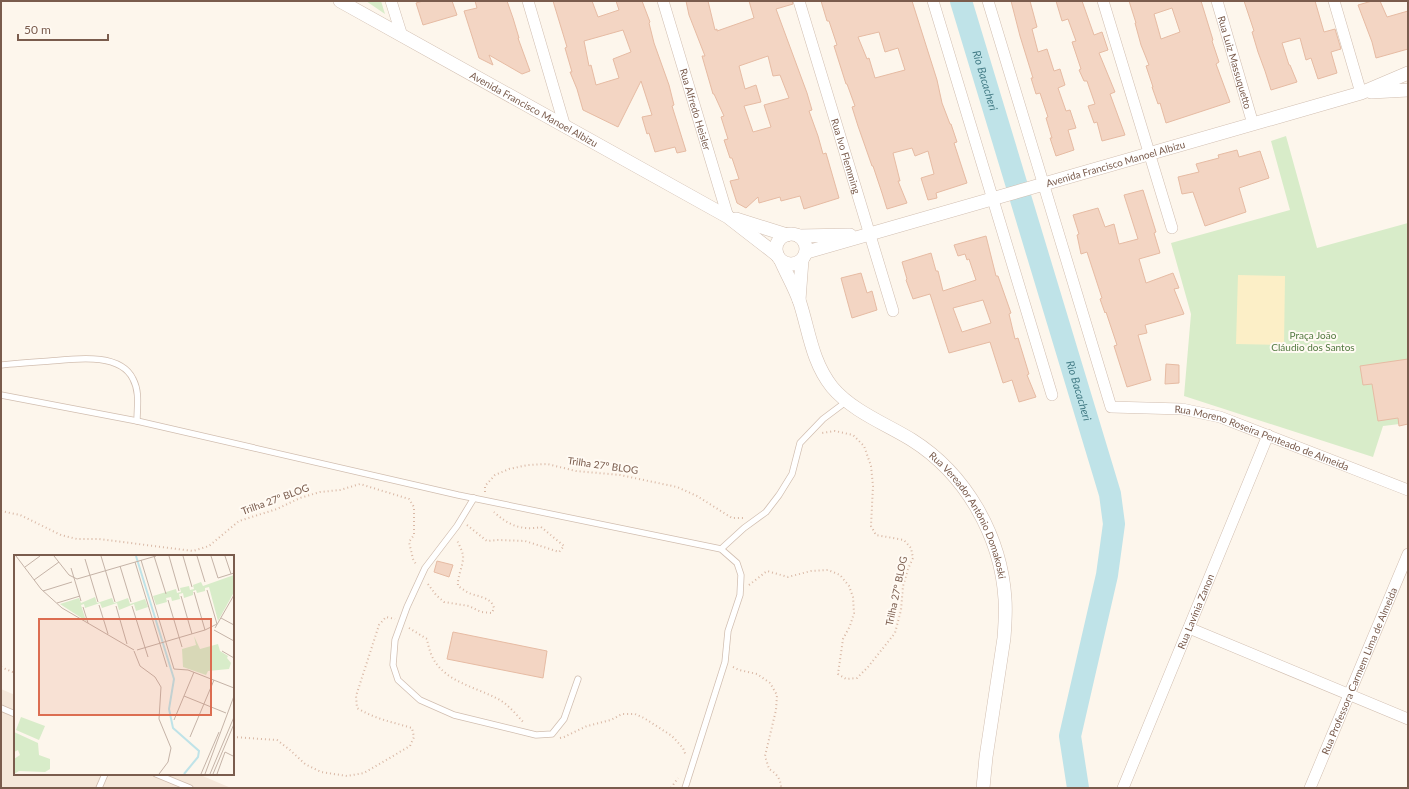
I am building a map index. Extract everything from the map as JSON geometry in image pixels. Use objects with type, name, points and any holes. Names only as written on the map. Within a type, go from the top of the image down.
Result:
[{"type":"street","name":"Avenida Francisco Manoel Albizu","points":[[340,1],[728,217],[779,258]]},
{"type":"street","points":[[391,1],[402,36]]},
{"type":"street","points":[[528,1],[565,126]]},
{"type":"street","name":"Rua Alfredo Heisler","points":[[663,1],[728,217]]},
{"type":"street","name":"Rua Ivo Flemming","points":[[799,1],[893,312]]},
{"type":"street","points":[[933,1],[998,197],[1052,395]]},
{"type":"street","points":[[988,1],[1040,185]]},
{"type":"street","points":[[1104,1],[1172,228]]},
{"type":"street","name":"Rua Luiz Massuquetto","points":[[1217,1],[1253,124]]},
{"type":"street","points":[[1334,1],[1362,93]]},
{"type":"street","name":"Avenida Francisco Manoel Albizu","points":[[805,256],[870,234],[1362,93],[1408,73]]},
{"type":"street","name":"Avenida Francisco Manoel Albizu","points":[[1362,93],[1408,90]]},
{"type":"street","name":"Rua Moreno Roseira Penteado de Almeida","points":[[1040,185],[1111,407],[1163,408],[1202,412],[1220,417],[1408,490]]},
{"type":"street","name":"Avenida Francisco Manoel Albizu","points":[[728,217],[793,235],[870,234]]},
{"type":"street","points":[[793,235],[806,243],[805,256],[799,263],[790,265],[779,258],[776,245],[779,241],[793,235]]},
{"type":"street","name":"Rua Vereador Antônio Domakoski","points":[[799,302],[805,256]]},
{"type":"street","name":"Rua Vereador Antônio Domakoski","points":[[779,258],[799,302],[812,347],[820,367],[832,386],[847,401],[913,441],[940,462],[954,476],[977,508],[986,524],[993,542],[999,560],[1003,580],[1006,620],[986,757],[983,788]]},
{"type":"street","name":"Rua Lavínia Zanon","points":[[1123,788],[1268,435]]},
{"type":"street","name":"Rua Professora Carmem Lima de Almeida","points":[[1310,788],[1408,554]]},
{"type":"street","points":[[1189,628],[1408,719]]},
{"type":"lane","points":[[1,365],[87,358],[106,361],[122,367],[133,377],[138,392],[137,421]]},
{"type":"lane","points":[[1,394],[137,421],[474,498],[720,549],[737,563],[741,575],[740,595],[728,631],[725,662],[685,788]]},
{"type":"lane","points":[[720,549],[744,528],[766,512],[792,474],[800,443],[805,436],[823,419],[847,401]]},
{"type":"lane","points":[[474,498],[457,526],[425,568],[407,607],[395,640],[393,665],[398,680],[420,700],[454,715],[536,735],[552,734],[564,719],[578,679]]},
{"type":"lane","points":[[1,708],[14,714]]},
{"type":"lane","points":[[99,788],[106,775]]},
{"type":"lane","points":[[158,775],[190,788]]},
{"type":"path","name":"Trilha 27º BLOG","points":[[740,595],[753,581],[767,571],[788,577],[811,571],[828,570],[840,576],[849,586],[853,597],[854,613],[850,626],[843,639],[838,674],[846,679],[857,678],[881,653],[895,633],[901,610],[903,586],[913,558],[911,548],[904,540],[876,535],[871,526],[873,486],[871,466],[864,446],[857,438],[853,435],[835,431],[805,436]]},
{"type":"path","name":"Trilha 27º BLOG","points":[[486,500],[485,486],[495,475],[509,469],[528,464],[546,464],[576,471],[620,475],[677,487],[697,496],[732,518],[749,518],[766,512]]},
{"type":"path","name":"Trilha 27º BLOG","points":[[1,511],[20,515],[60,535],[193,551],[209,546],[239,521],[277,509],[306,496],[320,492],[340,490],[360,484],[409,499],[414,507],[414,535],[409,542],[413,559],[436,595],[444,602],[469,606],[481,612],[492,613],[494,608],[493,604],[485,598],[467,592],[458,586],[457,578],[461,570],[463,556],[457,540],[457,526]]},
{"type":"path","points":[[457,526],[468,524],[487,540],[525,541],[559,552],[564,546],[541,527],[531,529],[517,528],[495,513],[486,500]]},
{"type":"path","points":[[725,662],[739,670],[757,674],[770,683],[776,695],[776,710],[765,756],[769,769],[776,774],[781,784],[781,788]]},
{"type":"path","points":[[1,667],[14,673]]},
{"type":"shaded area","points":[[1,689],[14,695],[14,775],[200,775],[231,788],[1,788]]},
{"type":"green space","points":[[366,1],[381,1],[385,14]]},
{"type":"green space","name":"Praça João Cláudio dos Santos","points":[[1286,136],[1317,248],[1408,223],[1408,423],[1383,426],[1373,457],[1184,396],[1191,314],[1171,243],[1290,210],[1271,141]]},
{"type":"sand","points":[[1238,275],[1285,276],[1284,345],[1236,344]]},
{"type":"building","points":[[423,1],[452,1],[457,15],[423,25],[416,3]]},
{"type":"building","points":[[475,1],[507,1],[530,71],[522,74],[489,55],[493,65],[479,58],[464,11],[477,8]]},
{"type":"building","points":[[553,1],[592,1],[598,17],[619,10],[616,1],[642,1],[650,22],[654,43],[669,85],[674,105],[672,106],[686,151],[677,153],[675,147],[655,152],[649,133],[647,134],[642,117],[652,115],[641,81],[618,127],[583,110],[570,72],[572,72],[565,48],[567,47]],"holes":[[[623,30],[631,52],[613,59],[619,78],[596,85],[591,65],[589,66],[584,41]]]},
{"type":"building","points":[[686,1],[708,1],[715,30],[717,29],[717,31],[754,18],[749,1],[792,1],[793,4],[776,9],[807,93],[812,110],[809,111],[823,154],[826,153],[839,198],[804,209],[800,196],[781,201],[780,197],[759,203],[758,197],[746,208],[737,203],[730,181],[739,179],[724,140],[728,139],[721,117],[724,116],[713,94],[702,56],[705,56],[689,15]],"holes":[[[768,56],[773,76],[780,75],[789,98],[764,105],[771,127],[753,132],[744,106],[761,102],[756,85],[745,89],[739,66]]]},
{"type":"building","points":[[821,1],[912,1],[937,80],[942,103],[957,142],[954,143],[967,183],[936,193],[937,198],[928,200],[921,178],[934,174],[928,151],[915,156],[912,148],[893,153],[900,181],[898,181],[907,203],[887,209],[858,126],[852,107],[855,106],[846,84],[834,46],[837,45],[829,21],[827,21]],"holes":[[[879,32],[885,52],[898,48],[905,70],[875,78],[869,58],[867,59],[858,37]]]},
{"type":"building","points":[[1011,1],[1030,1],[1037,27],[1032,29],[1038,52],[1047,49],[1054,71],[1060,69],[1065,85],[1058,88],[1066,111],[1070,110],[1076,128],[1068,130],[1074,150],[1056,156],[1050,138],[1052,138],[1046,118],[1048,117],[1040,93],[1036,94],[1031,78],[1033,78]]},
{"type":"building","points":[[1056,1],[1082,1],[1094,35],[1102,32],[1108,50],[1099,53],[1115,92],[1110,94],[1125,135],[1102,141],[1097,122],[1094,123],[1088,106],[1095,104],[1087,81],[1084,81],[1079,70],[1081,69],[1072,42],[1076,41],[1068,19],[1062,21]]},
{"type":"building","points":[[1129,1],[1201,1],[1219,62],[1216,64],[1230,102],[1166,123],[1160,103],[1158,104],[1152,87],[1146,66],[1149,65],[1141,45]],"holes":[[[1172,8],[1180,32],[1161,39],[1154,14]]]},
{"type":"building","points":[[1244,1],[1315,1],[1324,32],[1335,29],[1341,49],[1331,52],[1337,73],[1318,79],[1311,58],[1306,60],[1300,38],[1282,43],[1289,65],[1297,82],[1271,90],[1258,52],[1252,32],[1254,31]]},
{"type":"building","points":[[1372,1],[1380,1],[1387,17],[1408,11],[1408,49],[1376,58],[1372,42],[1358,5]]},
{"type":"building","points":[[1237,150],[1239,157],[1260,151],[1269,178],[1239,188],[1246,212],[1205,226],[1193,192],[1182,194],[1178,177],[1199,172],[1196,164],[1219,158],[1218,155]]},
{"type":"building","points":[[1143,190],[1156,232],[1154,233],[1160,253],[1139,259],[1146,283],[1173,273],[1179,288],[1174,289],[1184,314],[1145,325],[1147,333],[1138,335],[1151,380],[1127,387],[1114,346],[1117,345],[1100,299],[1102,298],[1087,252],[1081,254],[1077,235],[1079,234],[1073,215],[1098,208],[1105,227],[1114,224],[1119,244],[1138,239],[1124,195]]},
{"type":"building","points":[[986,236],[996,276],[998,276],[1011,313],[1009,314],[1015,339],[1018,338],[1029,374],[1027,375],[1036,397],[1019,402],[1012,380],[1003,383],[990,342],[949,353],[930,294],[913,299],[906,280],[902,262],[931,253],[936,271],[938,271],[943,291],[976,280],[969,259],[967,260],[965,254],[958,256],[954,245]],"holes":[[[983,300],[991,323],[962,332],[953,308]]]},
{"type":"building","points":[[861,273],[867,293],[872,291],[877,310],[852,318],[841,278]]},
{"type":"building","points":[[1408,359],[1408,424],[1399,426],[1398,418],[1378,421],[1372,384],[1363,385],[1360,366]]},
{"type":"building","points":[[1166,364],[1179,365],[1179,383],[1165,384]]},
{"type":"building","points":[[437,561],[453,565],[449,577],[434,572]]},
{"type":"building","points":[[453,632],[547,651],[543,678],[447,659]]},
{"type":"waterway","name":"Rio Bacacheri","points":[[961,1],[1110,494],[1114,524],[1107,575],[1070,736],[1078,788]]}]
